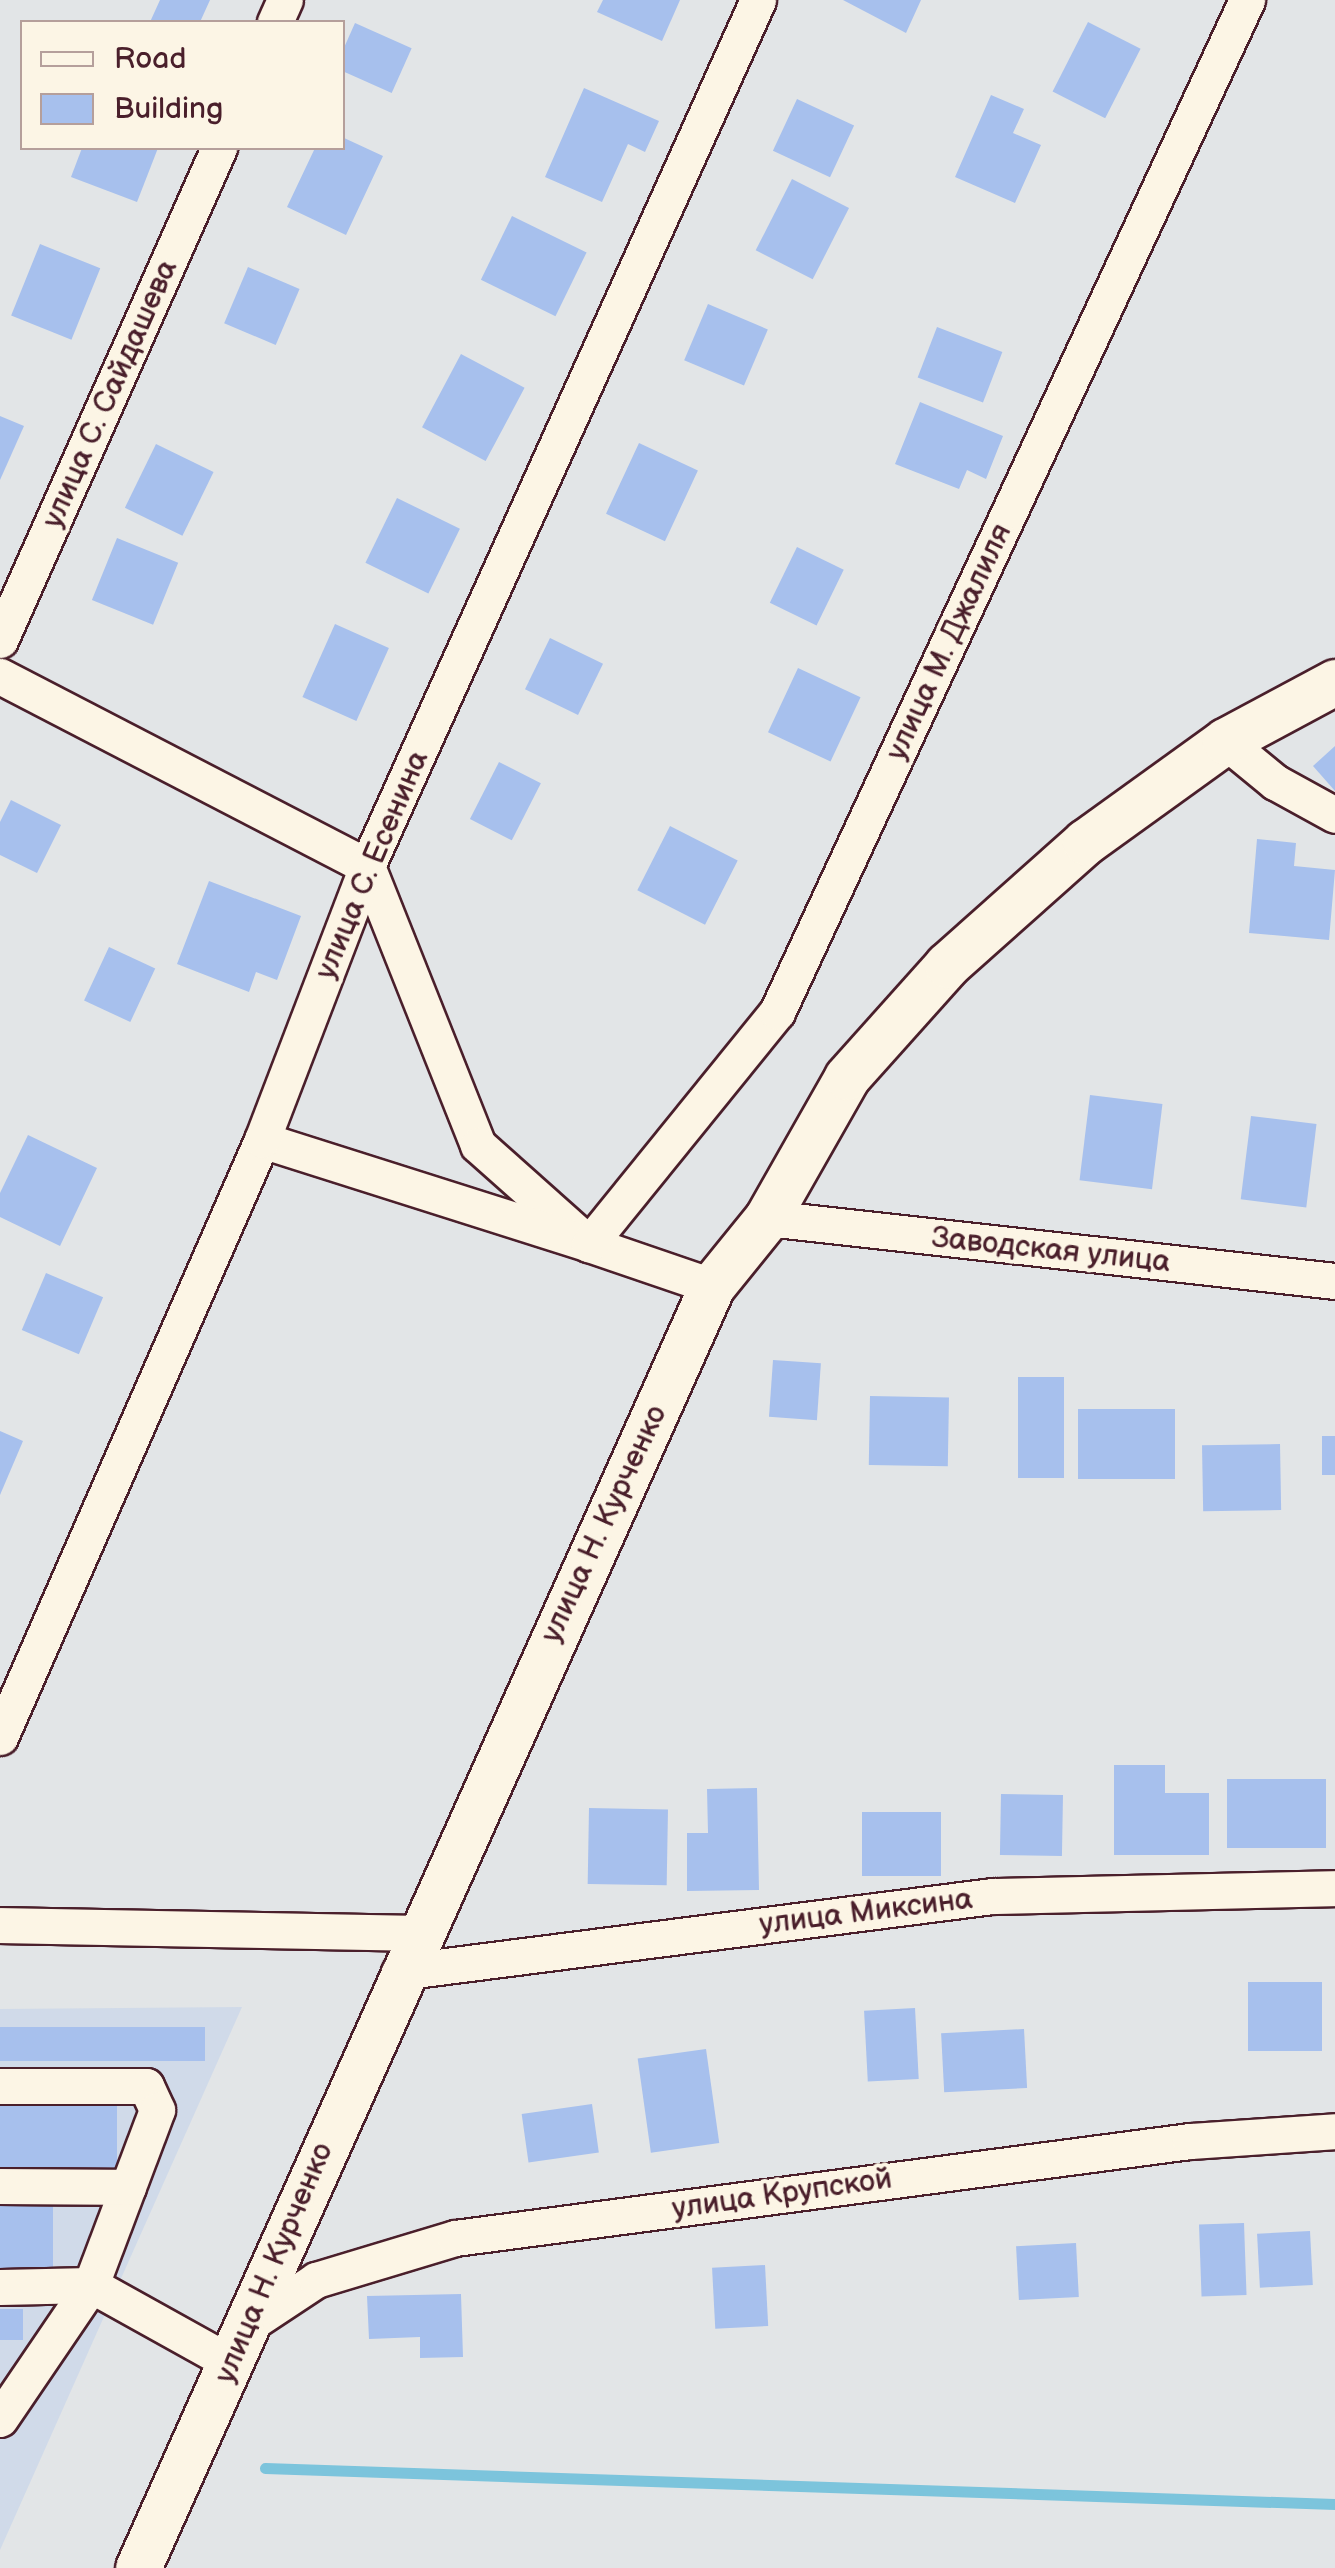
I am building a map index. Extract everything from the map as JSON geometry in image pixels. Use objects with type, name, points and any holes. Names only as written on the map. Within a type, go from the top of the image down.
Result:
[{"type":"main road","name":"улица Н. Курченко","points":[[138,2568],[240,2344],[408,1952],[712,1286],[768,1218],[847,1077],[947,965],[1085,842],[1225,741],[1335,682]]},
{"type":"street","name":"улица С. Есенина","points":[[0,1738],[262,1140],[367,866],[758,0]]},
{"type":"street","name":"улица М. Джалиля","points":[[588,1244],[777,1012],[1247,0]]},
{"type":"street","name":"улица С. Сайдашева","points":[[0,640],[218,150]]},
{"type":"street","points":[[0,676],[367,866],[478,1145],[588,1244]]},
{"type":"street","points":[[1225,741],[1275,782],[1335,815]]},
{"type":"street","points":[[262,1140],[712,1286]]},
{"type":"street","name":"Заводская улица","points":[[768,1218],[1335,1281]]},
{"type":"street","name":"улица Миксина","points":[[0,1925],[408,1952],[992,1896],[1335,1888]]},
{"type":"street","points":[[0,2086],[146,2086],[157,2110],[91,2286],[0,2420]]},
{"type":"street","name":"улица Крупской","points":[[240,2344],[316,2280],[455,2238],[1190,2141],[1335,2131]]},
{"type":"street","points":[[0,2186],[128,2187]]},
{"type":"street","points":[[0,2287],[91,2286],[240,2344]]},
{"type":"shaded area","points":[[242,2007],[0,2550],[0,2009]]},
{"type":"building","points":[[160,0],[210,0],[201,20],[151,20]]},
{"type":"building","points":[[603,0],[680,0],[662,41],[597,12]]},
{"type":"building","points":[[843,0],[921,0],[906,33]]},
{"type":"building","points":[[1088,22],[1141,49],[1105,118],[1053,91]]},
{"type":"building","points":[[355,23],[412,48],[392,93],[345,72],[345,45]]},
{"type":"building","points":[[584,88],[659,121],[645,152],[628,144],[602,202],[545,177]]},
{"type":"building","points":[[991,95],[1024,109],[1013,133],[1041,145],[1015,203],[955,177]]},
{"type":"building","points":[[797,99],[854,126],[830,177],[773,151]]},
{"type":"building","points":[[345,138],[383,156],[346,235],[287,207],[314,150],[345,150]]},
{"type":"building","points":[[81,150],[157,150],[137,202],[71,177]]},
{"type":"building","points":[[792,179],[849,208],[813,279],[756,250]]},
{"type":"building","points":[[512,216],[587,252],[555,316],[481,280]]},
{"type":"building","points":[[40,244],[100,268],[71,340],[11,315]]},
{"type":"building","points":[[248,267],[300,289],[276,345],[224,323]]},
{"type":"building","points":[[708,304],[768,329],[744,386],[684,360]]},
{"type":"building","points":[[937,327],[1002,352],[983,402],[918,377]]},
{"type":"building","points":[[461,354],[525,388],[486,461],[422,427]]},
{"type":"building","points":[[920,402],[1003,436],[986,479],[967,470],[959,489],[895,464]]},
{"type":"building","points":[[0,416],[24,426],[0,480]]},
{"type":"building","points":[[639,443],[698,470],[665,541],[606,514]]},
{"type":"building","points":[[156,444],[214,472],[182,536],[125,508]]},
{"type":"building","points":[[397,498],[460,529],[428,593],[365,563]]},
{"type":"building","points":[[117,538],[178,563],[153,625],[92,600]]},
{"type":"building","points":[[797,547],[844,570],[817,626],[770,603]]},
{"type":"building","points":[[335,624],[389,648],[356,721],[302,697]]},
{"type":"building","points":[[550,638],[603,664],[578,715],[525,689]]},
{"type":"building","points":[[798,668],[861,697],[831,762],[768,732]]},
{"type":"building","points":[[1335,746],[1335,791],[1313,766]]},
{"type":"building","points":[[499,762],[541,783],[512,840],[470,819]]},
{"type":"building","points":[[11,800],[61,825],[37,873],[0,855],[0,822]]},
{"type":"building","points":[[670,826],[738,861],[705,925],[637,890]]},
{"type":"building","points":[[1257,839],[1296,843],[1294,866],[1335,870],[1329,940],[1249,933]]},
{"type":"building","points":[[209,881],[301,916],[277,980],[256,972],[249,992],[177,964]]},
{"type":"building","points":[[109,947],[155,969],[130,1022],[84,1000]]},
{"type":"building","points":[[1090,1095],[1162,1104],[1152,1189],[1080,1180]]},
{"type":"building","points":[[1251,1116],[1317,1124],[1306,1207],[1241,1199]]},
{"type":"building","points":[[28,1135],[97,1168],[60,1246],[0,1217],[0,1193]]},
{"type":"building","points":[[46,1273],[103,1297],[79,1354],[22,1330]]},
{"type":"building","points":[[773,1360],[821,1363],[817,1420],[769,1417]]},
{"type":"building","points":[[1018,1377],[1064,1377],[1064,1478],[1018,1478]]},
{"type":"building","points":[[870,1396],[949,1397],[948,1466],[869,1465]]},
{"type":"building","points":[[1078,1409],[1175,1409],[1175,1479],[1078,1479]]},
{"type":"building","points":[[0,1431],[23,1441],[0,1495]]},
{"type":"building","points":[[1322,1436],[1335,1436],[1335,1475],[1322,1475]]},
{"type":"building","points":[[1280,1444],[1281,1510],[1203,1511],[1202,1445]]},
{"type":"building","points":[[1114,1765],[1165,1765],[1165,1793],[1209,1793],[1209,1855],[1114,1855]]},
{"type":"building","points":[[1227,1779],[1326,1779],[1326,1848],[1227,1848]]},
{"type":"building","points":[[757,1788],[759,1890],[687,1891],[687,1833],[708,1833],[707,1789]]},
{"type":"building","points":[[1001,1794],[1063,1795],[1062,1856],[1000,1855]]},
{"type":"building","points":[[589,1808],[668,1809],[667,1885],[588,1884]]},
{"type":"building","points":[[862,1812],[941,1812],[941,1876],[862,1876]]},
{"type":"building","points":[[1248,1982],[1322,1982],[1322,2051],[1248,2051]]},
{"type":"building","points":[[915,2008],[919,2079],[868,2082],[864,2011]]},
{"type":"building","points":[[0,2027],[205,2027],[205,2061],[0,2061]]},
{"type":"building","points":[[1024,2029],[1027,2088],[944,2092],[941,2033]]},
{"type":"building","points":[[706,2049],[719,2143],[651,2153],[638,2059]]},
{"type":"building","points":[[0,2104],[117,2104],[117,2170],[0,2170]]},
{"type":"building","points":[[592,2104],[599,2153],[529,2162],[522,2114]]},
{"type":"building","points":[[0,2206],[53,2206],[53,2271],[0,2271]]},
{"type":"building","points":[[1244,2223],[1247,2295],[1202,2297],[1199,2225]]},
{"type":"building","points":[[1310,2231],[1313,2285],[1260,2288],[1257,2234]]},
{"type":"building","points":[[1076,2243],[1079,2297],[1019,2300],[1016,2246]]},
{"type":"building","points":[[765,2265],[768,2326],[715,2329],[712,2268]]},
{"type":"building","points":[[461,2294],[463,2357],[420,2358],[420,2337],[369,2339],[367,2296]]},
{"type":"building","points":[[0,2309],[23,2309],[23,2340],[0,2340]]},
{"type":"waterway","points":[[265,2468],[1335,2504]]}]
